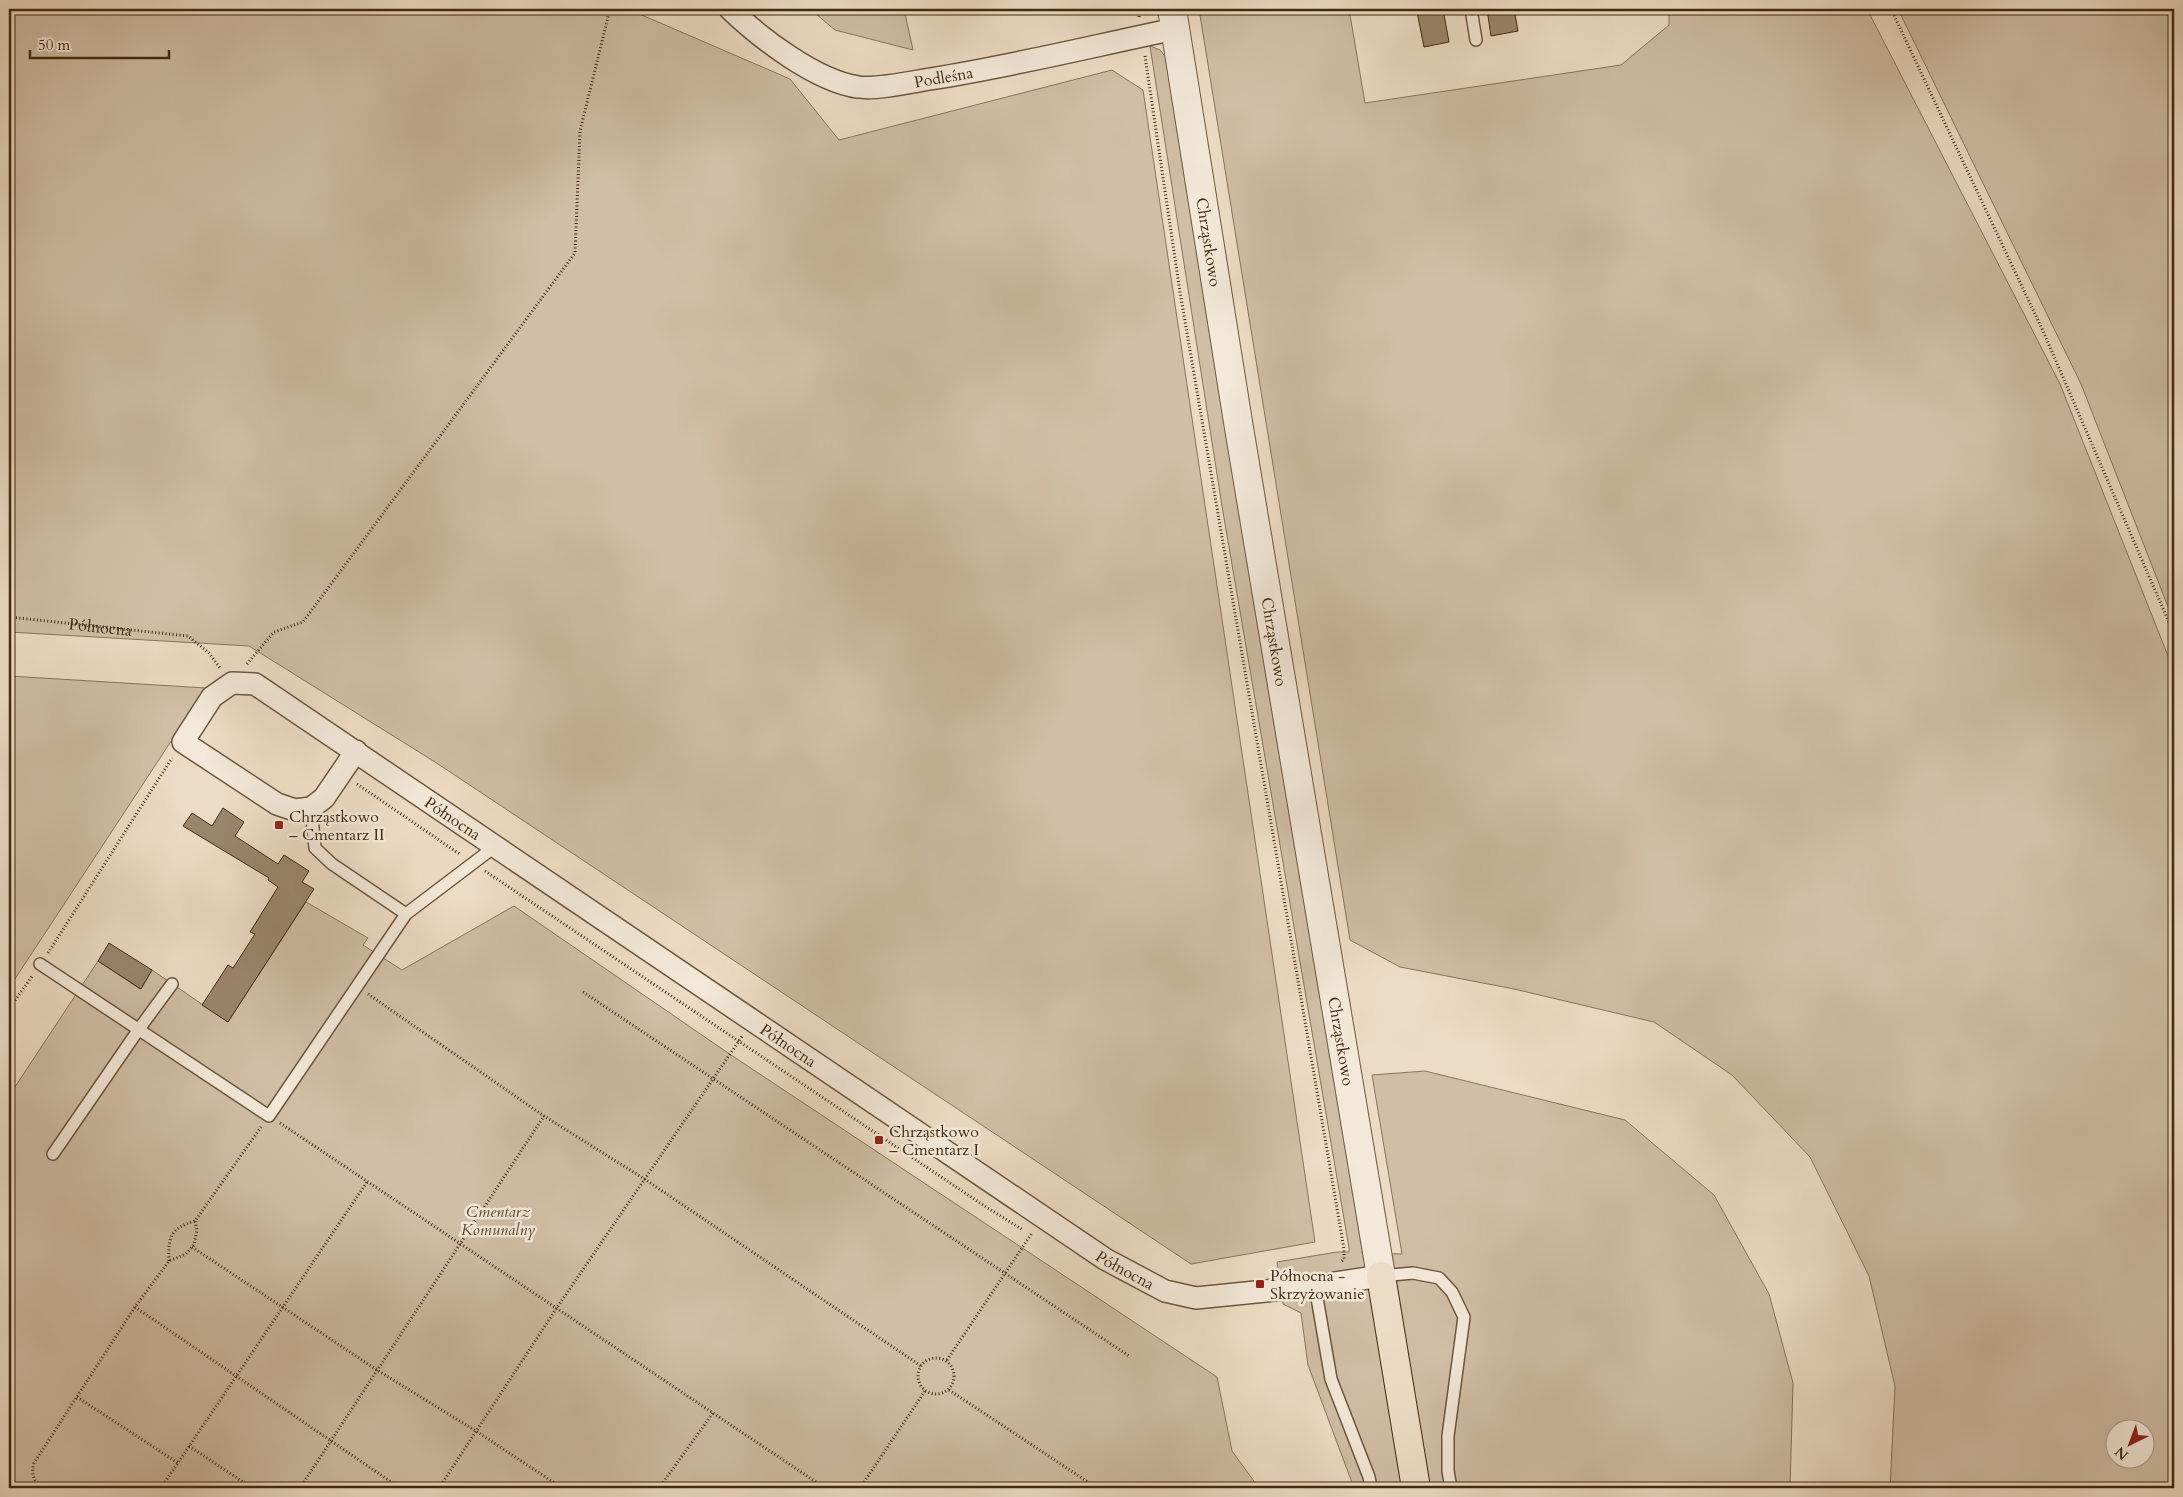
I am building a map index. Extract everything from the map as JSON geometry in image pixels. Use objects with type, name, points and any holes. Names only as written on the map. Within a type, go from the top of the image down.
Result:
[{"type":"highway","points":[[1381,1276],[1416,1488]]},
{"type":"street","name":"Podleśna","points":[[730,9],[787,54],[820,74],[859,87],[895,84],[996,69],[1142,36],[1174,19]]},
{"type":"street","name":"Chrząstkowo","points":[[1174,19],[1236,409],[1381,1276]]},
{"type":"street","points":[[232,683],[212,697],[183,742],[277,804],[295,810],[311,808],[324,798],[356,751]]},
{"type":"street","name":"Północna","points":[[232,683],[255,684],[497,845],[1105,1259],[1165,1291],[1196,1298],[1315,1286],[1381,1276]]},
{"type":"lane","points":[[1471,9],[1476,40]]},
{"type":"lane","points":[[311,808],[315,848],[332,864],[406,914]]},
{"type":"lane","points":[[40,964],[270,1116],[406,914],[497,845]]},
{"type":"lane","points":[[53,1154],[139,1028],[172,984]]},
{"type":"lane","points":[[1381,1276],[1413,1273],[1439,1278],[1452,1292],[1464,1317],[1448,1436],[1448,1471],[1451,1488]]},
{"type":"lane","points":[[1315,1286],[1331,1379],[1369,1477],[1371,1488]]},
{"type":"path","points":[[232,683],[274,632],[304,622],[575,253],[580,130],[610,9]]},
{"type":"path","points":[[1140,9],[1138,13],[1180,292],[1342,1239],[1344,1259],[1339,1264]]},
{"type":"path","points":[[1891,9],[2044,331],[2174,634]]},
{"type":"path","name":"Północna","points":[[9,617],[188,636],[209,653],[232,683]]},
{"type":"path","points":[[9,1009],[183,742]]},
{"type":"path","points":[[357,987],[544,1116],[646,1180],[920,1366]]},
{"type":"path","points":[[582,992],[1129,1356]]},
{"type":"path","points":[[439,1488],[556,1309],[714,1080],[752,1020]]},
{"type":"path","points":[[169,1261],[168,1242],[174,1232],[180,1226],[195,1221],[270,1116],[825,1488]]},
{"type":"path","points":[[300,1488],[544,1116]]},
{"type":"path","points":[[161,1488],[367,1182]]},
{"type":"path","points":[[43,1488],[35,1480],[32,1471],[34,1463],[136,1306],[169,1261],[186,1254],[192,1247],[196,1238],[195,1221]]},
{"type":"path","points":[[192,1247],[377,1370],[476,1431],[562,1488]]},
{"type":"path","points":[[947,1360],[1021,1249]]},
{"type":"path","points":[[136,1306],[400,1488]]},
{"type":"path","points":[[932,1358],[947,1360],[955,1374],[952,1386],[949,1390],[937,1394],[925,1391],[918,1377],[920,1366],[932,1358]]},
{"type":"path","points":[[949,1390],[1096,1488]]},
{"type":"path","points":[[860,1488],[925,1391]]},
{"type":"path","points":[[77,1397],[178,1463]]},
{"type":"path","points":[[659,1488],[712,1413]]},
{"type":"path","points":[[189,1446],[252,1488]]},
{"type":"green space","points":[[9,9],[628,9],[790,79],[839,140],[1112,70],[1143,90],[1315,1242],[1191,1264],[435,762],[249,646],[9,632]]},
{"type":"green space","points":[[810,9],[904,9],[913,50],[835,30]]},
{"type":"green space","points":[[1199,9],[1349,9],[1365,103],[1621,65],[1669,25],[1669,9],[1867,9],[2060,384],[2174,671],[2174,1488],[1890,1488],[1895,1386],[1869,1276],[1810,1157],[1732,1075],[1654,1022],[1514,989],[1400,967],[1350,940]]},
{"type":"green space","points":[[1898,9],[2174,9],[2174,622],[2081,384]]},
{"type":"green space","points":[[1150,46],[1160,50],[1170,62],[1365,1240],[1362,1253],[1402,1254],[1372,1075],[1425,1071],[1625,1120],[1714,1195],[1769,1294],[1793,1383],[1790,1488],[1354,1488],[1308,1365],[1301,1313],[1283,1304],[1277,1262],[1337,1252],[1349,1252],[1349,1248],[1222,506]]},
{"type":"green space","points":[[9,676],[206,688],[9,988]]},
{"type":"green space","name":"Cmentarz Komunalny","points":[[306,902],[368,938],[363,945],[402,970],[514,906],[731,1055],[1217,1377],[1232,1451],[1259,1488],[9,1488],[9,1096],[98,961],[140,989],[152,970],[228,1022]]},
{"type":"building","points":[[1443,9],[1449,42],[1424,47],[1417,12]]},
{"type":"building","points":[[1487,9],[1514,9],[1518,31],[1491,36]]},
{"type":"building","points":[[223,808],[244,822],[235,836],[278,864],[284,855],[309,871],[302,882],[314,889],[228,1022],[202,1005],[228,965],[233,968],[255,934],[250,932],[278,887],[268,880],[269,878],[183,826],[192,813],[212,826]]},
{"type":"building","points":[[109,943],[152,970],[141,989],[98,961]]},
{"type":"place","name":"Chrząstkowo – Cmentarz II","points":[[279,825]]},
{"type":"place","name":"Chrząstkowo – Cmentarz I","points":[[879,1140]]},
{"type":"place","name":"Północna - Skrzyżowanie","points":[[1260,1284]]}]
